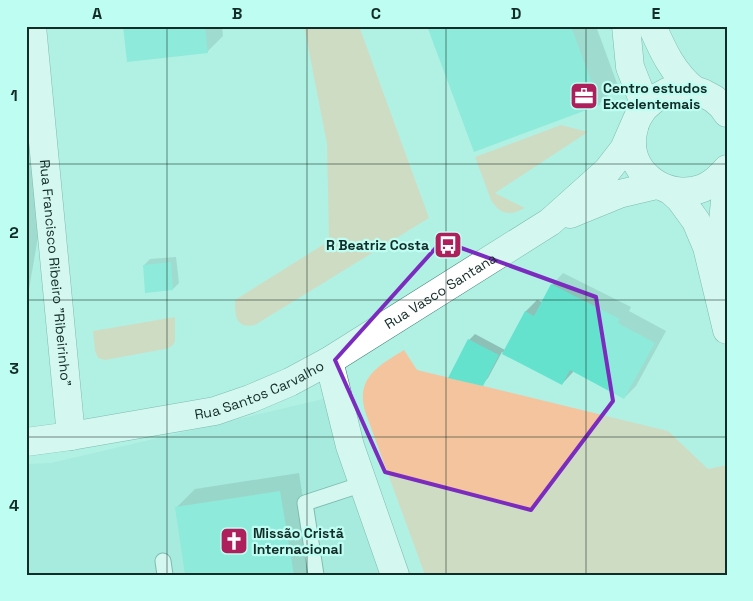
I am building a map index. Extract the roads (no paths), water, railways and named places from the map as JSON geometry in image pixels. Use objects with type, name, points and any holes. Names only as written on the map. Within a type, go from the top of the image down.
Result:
[{"type":"street","name":"Rua Francisco Ribeiro \"Ribeirinho\"","points":[[32,26],[33,105],[71,436]]},
{"type":"street","points":[[626,26],[630,67],[643,100],[632,139],[633,153],[638,166],[646,176],[680,198],[696,221],[707,247],[724,319]]},
{"type":"street","points":[[652,26],[665,55],[686,83],[708,90],[727,113]]},
{"type":"street","points":[[639,117],[654,99],[668,92],[682,89],[708,90]]},
{"type":"street","name":"Rua Vasco Santana","points":[[329,361],[550,222],[607,171],[624,149],[639,117]]},
{"type":"street","name":"Rua Vasco Santana","points":[[550,222],[619,194],[664,188],[688,192],[704,188],[718,179],[727,169]]},
{"type":"street","points":[[724,319],[719,263],[727,180]]},
{"type":"street","name":"Rua Santos Carvalho","points":[[26,442],[215,411],[282,385],[329,361],[350,446],[395,575]]},
{"type":"lane","points":[[316,575],[305,503],[363,484]]},
{"type":"place","name":"Centro estudos Excelentemais","points":[[584,96]]},
{"type":"place","name":"R Beatriz Costa","points":[[448,245]]},
{"type":"place","name":"Missão Cristã Internacional","points":[[234,541]]}]
